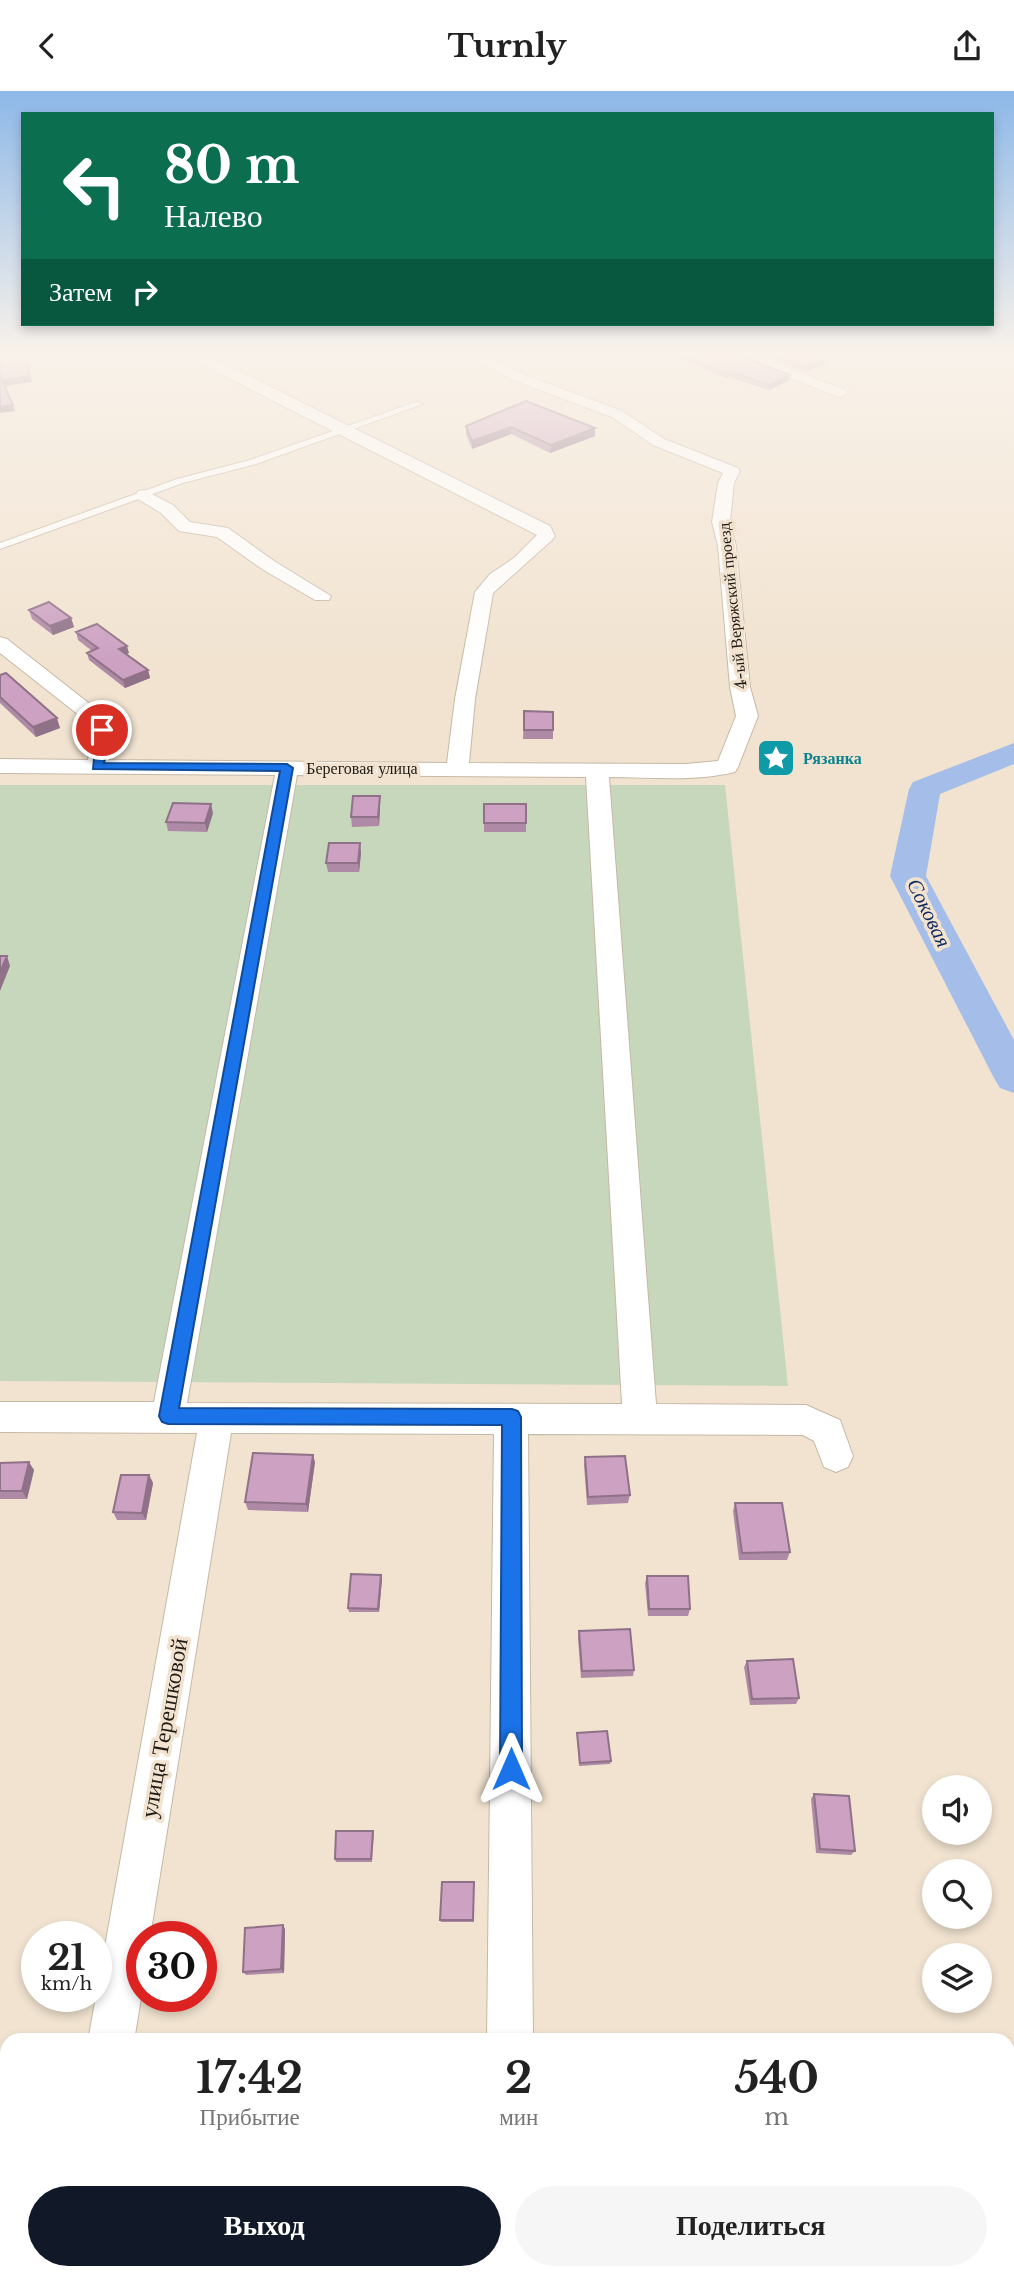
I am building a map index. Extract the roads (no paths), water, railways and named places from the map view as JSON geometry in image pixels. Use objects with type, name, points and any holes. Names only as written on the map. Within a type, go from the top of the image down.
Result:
[{"type":"street","points":[[400,458],[544,530],[546,536],[520,562],[497,577],[484,592],[465,699],[457,768]]},
{"type":"street","name":"4-ый Веряжский проезд","points":[[597,769],[686,771],[727,767],[747,716],[740,687],[726,546],[721,522],[726,484],[732,471],[700,458]]},
{"type":"street","points":[[144,495],[167,509],[185,527],[222,532],[268,565],[322,596]]},
{"type":"street","points":[[0,643],[93,716],[102,730],[103,743],[97,766]]},
{"type":"street","name":"Береговая улица","points":[[0,766],[597,769]]},
{"type":"street","points":[[168,1416],[287,768]]},
{"type":"street","points":[[597,769],[640,1418]]},
{"type":"street","name":"улица Терешковой","points":[[112,2033],[217,1416]]},
{"type":"street","points":[[0,1417],[806,1420],[828,1431],[836,1456]]},
{"type":"street","points":[[510,2033],[512,1417]]},
{"type":"lane","points":[[0,546],[180,481],[264,458]]},
{"type":"waterway","name":"Соковая","points":[[1014,753],[925,789],[908,876],[1014,1078]]},
{"type":"place","name":"Рязанка","points":[[776,758]]}]
